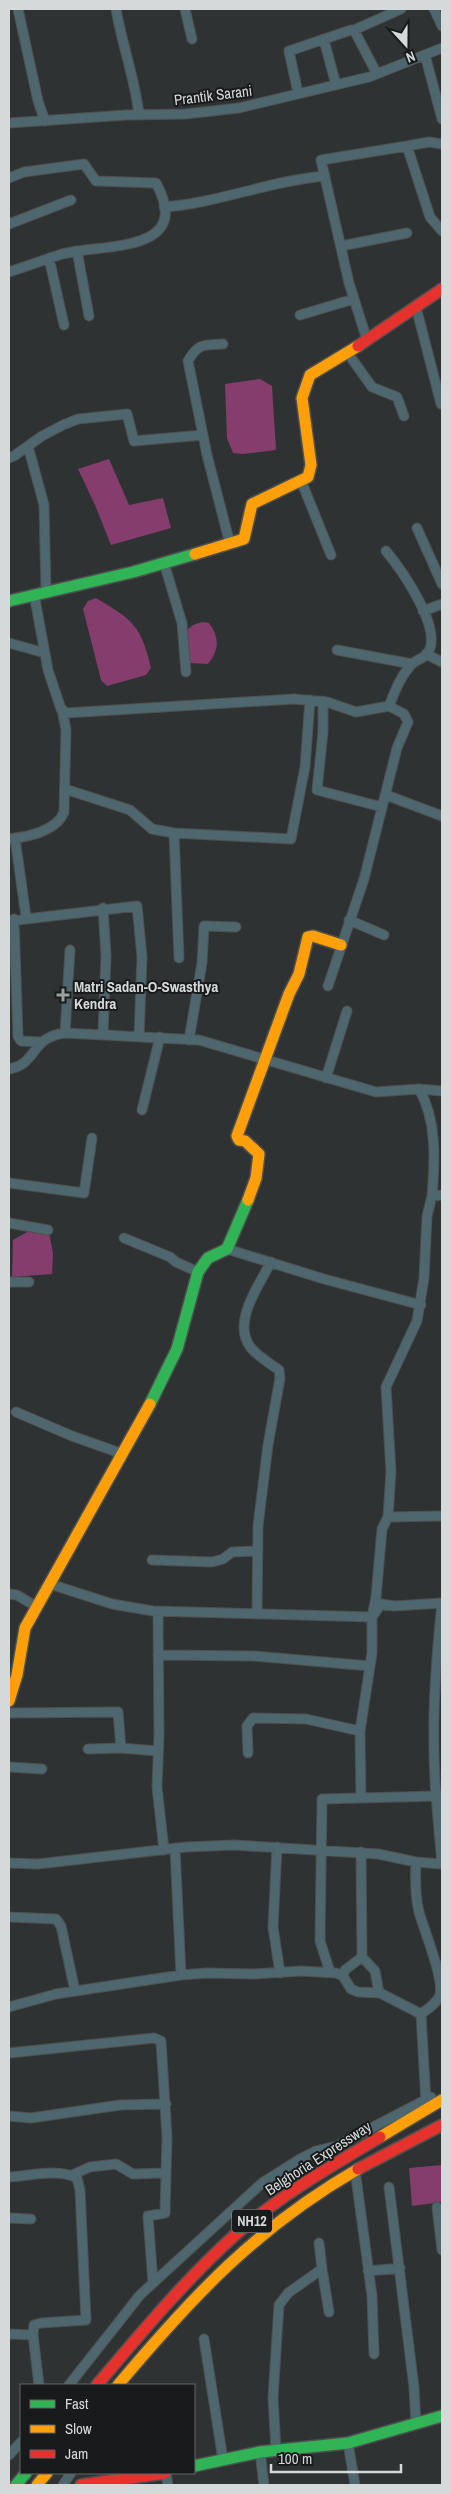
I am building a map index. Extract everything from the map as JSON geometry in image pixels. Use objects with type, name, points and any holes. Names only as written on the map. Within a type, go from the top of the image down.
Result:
[{"type":"main road","points":[[9,601],[164,563],[244,539],[252,504],[288,486],[302,483],[309,476],[311,465],[302,398],[310,375],[367,340],[442,289]]},
{"type":"main road","points":[[9,1702],[18,1675],[25,1628],[123,1454],[177,1349],[198,1272],[208,1258],[227,1249],[242,1214],[259,1163],[259,1154],[255,1148],[239,1140],[237,1136],[289,994],[299,974],[308,937],[313,936],[341,945]]},
{"type":"main road","name":"Belghoria Expressway","points":[[98,2384],[168,2302],[236,2234],[311,2178],[426,2104],[442,2100]]},
{"type":"main road","name":"Belghoria Expressway","points":[[119,2384],[184,2308],[245,2248],[282,2218],[355,2170],[442,2125]]},
{"type":"main road","points":[[195,2466],[260,2452],[348,2443],[442,2416]]},
{"type":"main road","points":[[16,2485],[25,2474]]},
{"type":"main road","points":[[37,2485],[46,2474]]},
{"type":"main road","points":[[82,2485],[108,2483],[159,2474]]},
{"type":"street","points":[[18,9],[45,120]]},
{"type":"street","points":[[116,9],[127,58],[136,85],[139,115]]},
{"type":"street","points":[[185,9],[192,39]]},
{"type":"street","points":[[298,93],[289,51],[354,30],[401,9]]},
{"type":"street","points":[[434,9],[442,26]]},
{"type":"street","points":[[354,30],[377,74]]},
{"type":"street","points":[[324,40],[336,85]]},
{"type":"street","name":"Prantik Sarani","points":[[9,123],[184,114],[240,108],[377,74],[442,48]]},
{"type":"street","points":[[425,55],[442,119]]},
{"type":"street","points":[[367,340],[340,246],[321,160],[429,142],[442,144]]},
{"type":"street","points":[[407,146],[430,217],[442,231]]},
{"type":"street","points":[[9,178],[24,172],[84,164],[96,181],[156,182],[164,207],[165,218],[157,233],[138,242],[77,251],[49,258],[9,272]]},
{"type":"street","points":[[164,207],[208,200],[294,179],[324,176]]},
{"type":"street","points":[[9,224],[72,200]]},
{"type":"street","points":[[340,246],[407,233]]},
{"type":"street","points":[[77,251],[89,316]]},
{"type":"street","points":[[49,258],[64,325]]},
{"type":"street","points":[[300,315],[354,299]]},
{"type":"street","points":[[416,307],[439,404]]},
{"type":"street","points":[[223,344],[200,346],[194,350],[188,361],[203,435],[230,544]]},
{"type":"street","points":[[347,352],[372,387],[397,397],[404,416]]},
{"type":"street","points":[[9,458],[62,425],[78,419],[127,414],[134,441],[203,435]]},
{"type":"street","points":[[28,446],[44,505],[46,591]]},
{"type":"street","points":[[302,483],[331,555]]},
{"type":"street","points":[[416,528],[442,584]]},
{"type":"street","points":[[386,551],[399,566],[424,611],[430,629],[430,647],[426,654],[412,664],[397,685],[389,706]]},
{"type":"street","points":[[164,563],[182,623],[186,672]]},
{"type":"street","points":[[26,917],[12,838],[36,833],[59,822],[64,812],[65,788],[66,730],[62,709],[45,653],[34,594]]},
{"type":"street","points":[[424,611],[442,604]]},
{"type":"street","points":[[9,643],[45,653]]},
{"type":"street","points":[[337,650],[412,664]]},
{"type":"street","points":[[426,654],[442,662]]},
{"type":"street","points":[[62,709],[70,714],[138,707],[294,699],[316,701],[356,712],[389,706],[404,714],[408,722],[397,748],[364,879],[328,986]]},
{"type":"street","points":[[316,701],[323,732],[317,790],[382,807]]},
{"type":"street","points":[[65,788],[130,810],[152,829],[174,833],[291,839],[316,701]]},
{"type":"street","points":[[386,795],[442,816]]},
{"type":"street","points":[[174,833],[179,958]]},
{"type":"street","points":[[40,1042],[21,1041],[18,1036],[11,920],[124,905],[137,906],[138,908],[142,957],[139,1037]]},
{"type":"street","points":[[103,908],[106,956],[103,1034]]},
{"type":"street","points":[[349,920],[384,935]]},
{"type":"street","points":[[189,1040],[202,963],[204,926],[236,927]]},
{"type":"street","points":[[65,1033],[70,950]]},
{"type":"street","points":[[326,1078],[347,1010]]},
{"type":"street","points":[[9,1069],[18,1067],[29,1059],[40,1042],[48,1037],[65,1033],[103,1034],[209,1042],[376,1092],[419,1089],[442,1091]]},
{"type":"street","points":[[142,1110],[160,1037]]},
{"type":"street","points":[[361,1798],[360,1731],[370,1666],[372,1617],[376,1597],[382,1529],[388,1517],[391,1472],[386,1387],[409,1342],[421,1306],[428,1216],[434,1175],[431,1113],[419,1089]]},
{"type":"street","points":[[9,1182],[84,1193],[92,1138]]},
{"type":"street","points":[[432,1196],[442,1195]]},
{"type":"street","points":[[9,1223],[48,1230]]},
{"type":"street","points":[[124,1238],[170,1257],[176,1262],[198,1272]]},
{"type":"street","points":[[227,1249],[421,1306]]},
{"type":"street","points":[[257,1614],[258,1526],[268,1445],[280,1378],[279,1370],[260,1357],[250,1347],[244,1332],[249,1306],[271,1262]]},
{"type":"street","points":[[9,1282],[29,1282]]},
{"type":"street","points":[[16,1412],[72,1436],[123,1454]]},
{"type":"street","points":[[388,1517],[442,1516]]},
{"type":"street","points":[[152,1560],[212,1562],[223,1559],[232,1552],[258,1551]]},
{"type":"street","points":[[50,1584],[112,1604],[158,1611],[372,1617]]},
{"type":"street","points":[[9,1594],[17,1595],[37,1607]]},
{"type":"street","points":[[9,1863],[38,1864],[175,1848],[234,1845],[361,1852],[416,1862],[442,1864],[439,1796],[432,1720],[442,1603],[394,1606],[381,1604],[372,1617]]},
{"type":"street","points":[[158,1611],[158,1807],[164,1850]]},
{"type":"street","points":[[158,1655],[253,1656],[370,1666]]},
{"type":"street","points":[[9,1713],[118,1712],[122,1748]]},
{"type":"street","points":[[248,1753],[248,1726],[252,1718],[306,1719],[360,1731]]},
{"type":"street","points":[[88,1749],[122,1748],[158,1751]]},
{"type":"street","points":[[9,1767],[42,1769]]},
{"type":"street","points":[[330,1972],[320,1941],[322,1799],[439,1796]]},
{"type":"street","points":[[277,1847],[273,1927],[280,1972]]},
{"type":"street","points":[[175,1848],[181,1975]]},
{"type":"street","points":[[361,1852],[362,1958],[375,1971],[379,1993]]},
{"type":"street","points":[[416,1862],[415,1889],[419,1912],[439,1965],[440,1992],[438,1999],[421,2014],[422,2071],[426,2104]]},
{"type":"street","points":[[9,1917],[56,1919],[61,1926],[75,1991]]},
{"type":"street","points":[[343,1976],[345,1970],[362,1958]]},
{"type":"street","points":[[9,2006],[75,1991],[181,1975],[330,1972],[343,1976],[351,1989],[358,1992],[379,1993],[421,2014]]},
{"type":"street","points":[[9,2053],[158,2038],[162,2043],[166,2104],[165,2213],[148,2216],[153,2283]]},
{"type":"street","points":[[70,2384],[140,2295],[262,2183],[300,2159],[316,2151],[337,2146],[426,2104],[442,2092]]},
{"type":"street","points":[[9,2116],[31,2118],[120,2105],[166,2104]]},
{"type":"street","points":[[72,2175],[90,2167],[116,2164],[133,2174],[166,2173]]},
{"type":"street","points":[[355,2170],[362,2204],[373,2310],[374,2354]]},
{"type":"street","points":[[9,2178],[60,2174],[72,2175],[78,2178],[80,2190],[86,2320],[34,2325],[33,2335],[39,2384]]},
{"type":"street","points":[[389,2187],[414,2386],[416,2424]]},
{"type":"street","points":[[436,2207],[442,2250]]},
{"type":"street","points":[[9,2218],[31,2219]]},
{"type":"street","points":[[319,2243],[329,2312]]},
{"type":"street","points":[[368,2271],[400,2268]]},
{"type":"street","points":[[276,2450],[274,2398],[279,2305],[288,2293],[322,2269]]},
{"type":"street","points":[[9,2334],[33,2335]]},
{"type":"street","points":[[204,2339],[224,2460]]},
{"type":"street","points":[[9,2455],[20,2443]]},
{"type":"street","points":[[348,2443],[354,2485]]},
{"type":"street","points":[[260,2452],[264,2485]]},
{"type":"street","points":[[63,2485],[69,2474]]},
{"type":"shaded area","points":[[260,379],[272,386],[276,450],[243,454],[233,453],[227,438],[225,384]]},
{"type":"shaded area","points":[[109,459],[129,505],[163,498],[171,528],[111,545],[78,469]]},
{"type":"shaded area","points":[[96,598],[119,612],[134,625],[143,642],[151,668],[146,675],[107,686],[101,680],[83,609],[88,601]]},
{"type":"shaded area","points":[[202,622],[209,623],[213,628],[217,644],[216,649],[208,664],[190,663],[186,631],[193,625]]},
{"type":"shaded area","points":[[29,1231],[49,1233],[53,1253],[52,1274],[12,1277],[13,1240]]},
{"type":"shaded area","points":[[442,2165],[442,2202],[412,2206],[409,2168]]},
{"type":"traffic: fast","points":[[9,601],[133,572],[195,554]]},
{"type":"traffic: fast","points":[[150,1404],[177,1349],[198,1272],[208,1258],[227,1249],[248,1200]]},
{"type":"traffic: fast","points":[[195,2466],[260,2452],[348,2443],[442,2416]]},
{"type":"traffic: fast","points":[[16,2485],[25,2474]]},
{"type":"traffic: slow","points":[[195,554],[244,539],[252,504],[308,477],[311,465],[302,398],[310,375],[358,346]]},
{"type":"traffic: slow","points":[[248,1200],[256,1178],[259,1154],[245,1141],[239,1140],[237,1136],[289,994],[299,974],[308,937],[313,936],[341,945]]},
{"type":"traffic: slow","points":[[9,1701],[17,1675],[25,1628],[150,1404]]},
{"type":"traffic: slow","points":[[380,2137],[442,2100]]},
{"type":"traffic: slow","points":[[119,2384],[173,2322],[228,2266],[288,2215],[358,2169]]},
{"type":"traffic: slow","points":[[37,2485],[46,2474]]},
{"type":"traffic: jam","points":[[358,346],[442,289]]},
{"type":"traffic: jam","points":[[358,2169],[442,2125]]},
{"type":"traffic: jam","points":[[98,2384],[181,2289],[235,2235],[269,2207],[380,2137]]},
{"type":"traffic: jam","points":[[81,2485],[158,2474]]},
{"type":"place","name":"Matri Sadan-O-Swasthya Kendra","points":[[63,995]]}]
